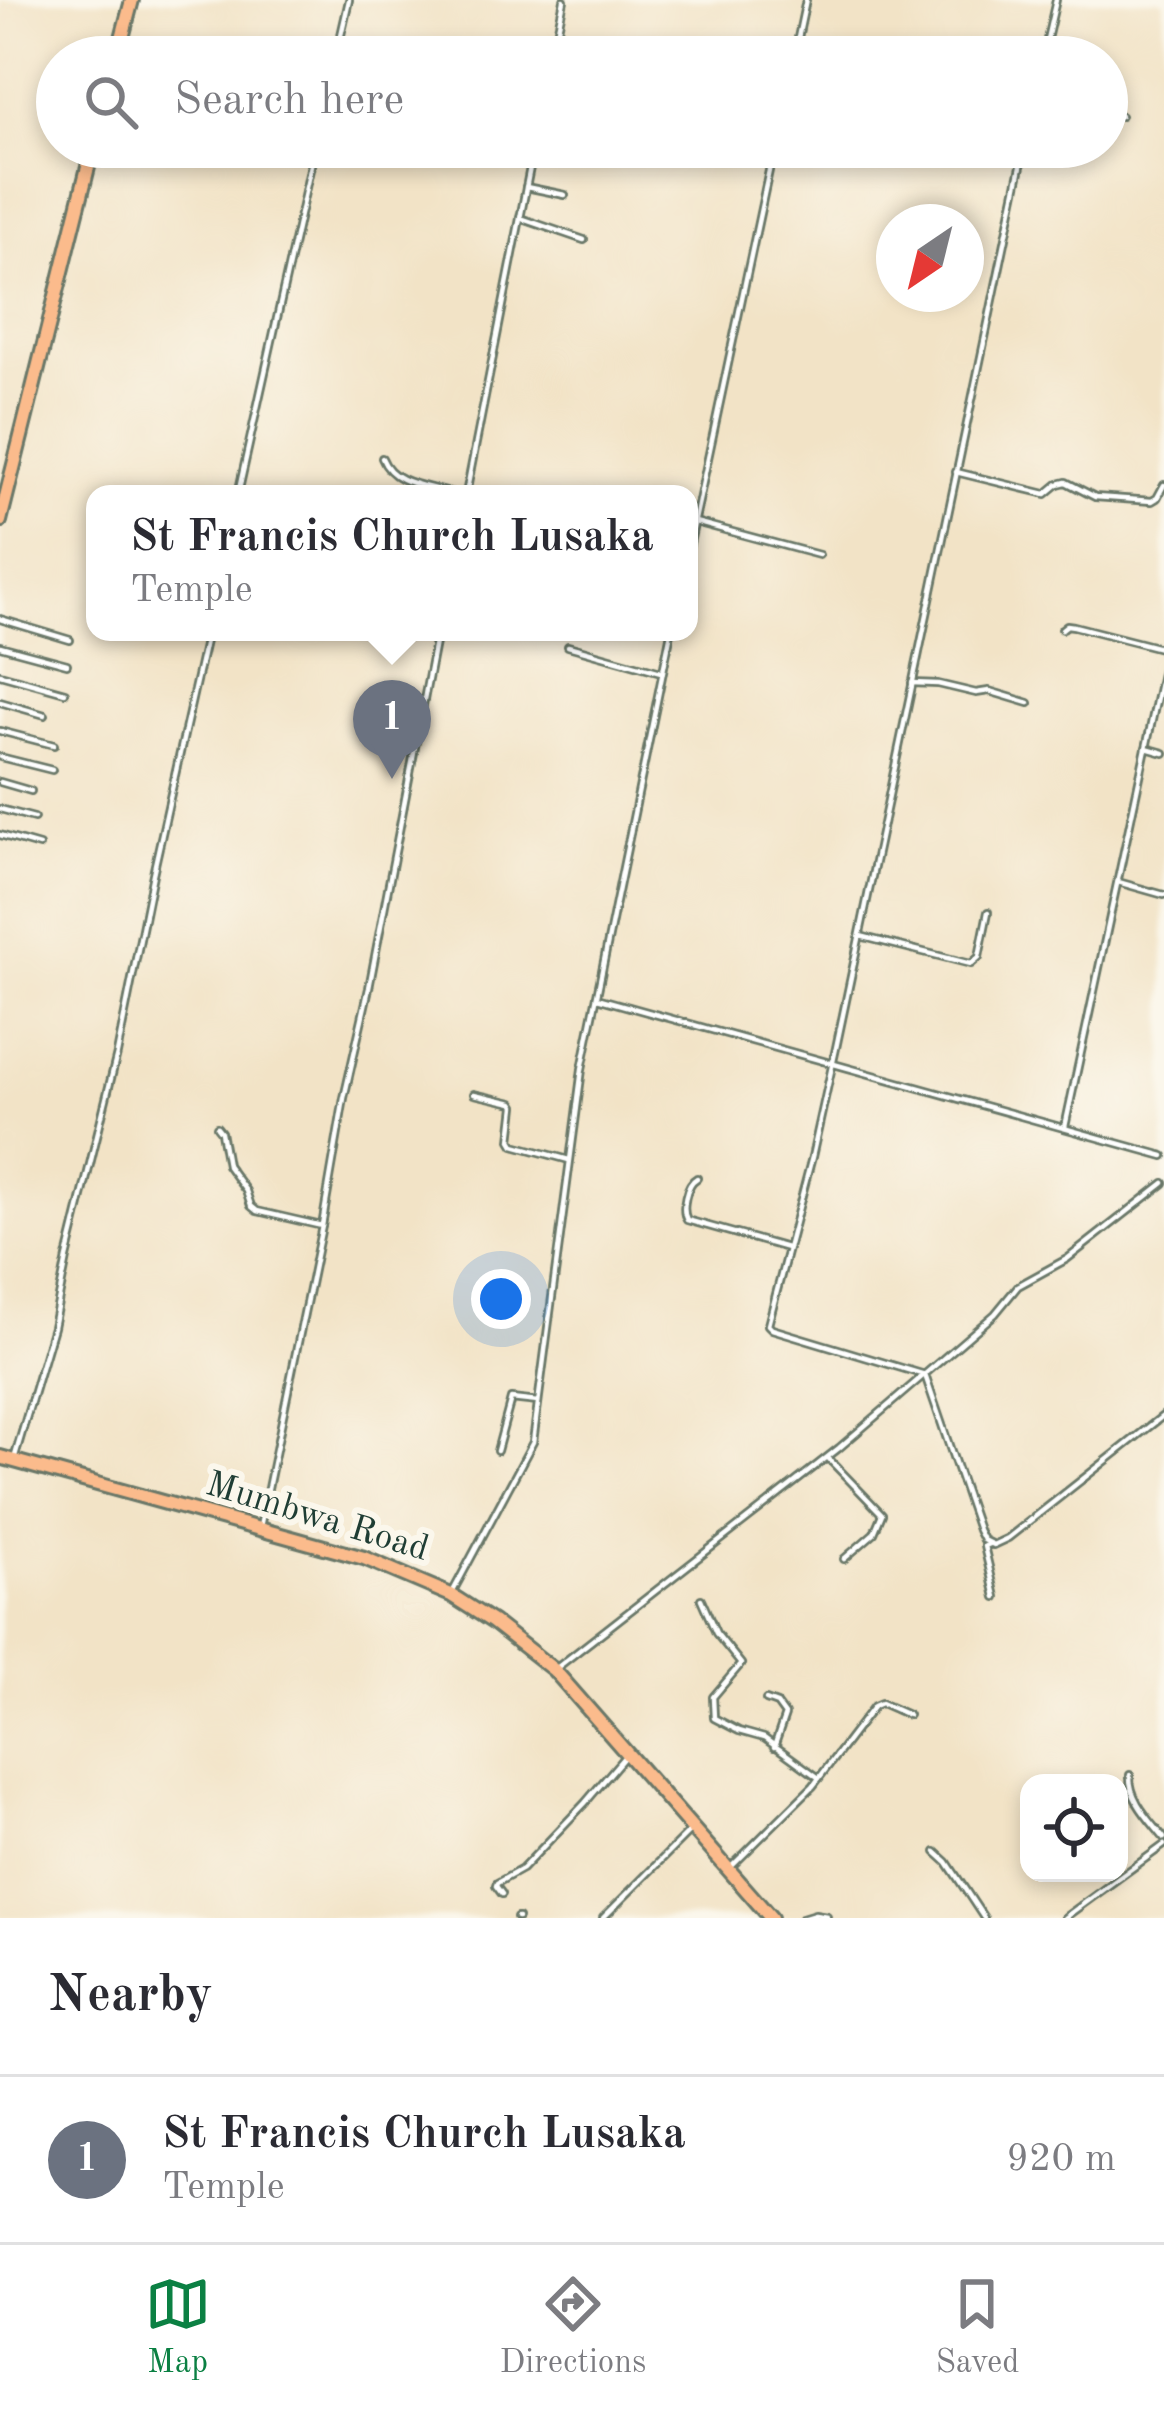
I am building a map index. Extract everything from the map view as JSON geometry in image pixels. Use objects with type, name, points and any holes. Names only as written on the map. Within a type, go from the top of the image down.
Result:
[{"type":"main road","points":[[123,36],[132,0]]},
{"type":"main road","points":[[0,521],[88,168]]},
{"type":"main road","name":"Mumbwa Road","points":[[7,1459],[364,1558],[451,1595],[554,1670],[771,1918]]},
{"type":"street","points":[[341,36],[349,0]]},
{"type":"street","points":[[557,36],[564,0]]},
{"type":"street","points":[[798,36],[806,0]]},
{"type":"street","points":[[1047,36],[1055,0]]},
{"type":"street","points":[[240,485],[310,168]]},
{"type":"street","points":[[468,485],[530,168]]},
{"type":"street","points":[[698,503],[770,168]]},
{"type":"street","points":[[925,1375],[770,1328],[768,1322],[812,1157],[1021,168]]},
{"type":"street","points":[[526,187],[565,195]]},
{"type":"street","points":[[520,218],[584,240]]},
{"type":"street","points":[[382,458],[400,478],[423,485]]},
{"type":"street","points":[[956,472],[1046,494],[1066,482],[1099,498],[1153,501],[1164,485]]},
{"type":"street","points":[[698,523],[819,556]]},
{"type":"street","points":[[0,619],[70,640]]},
{"type":"street","points":[[1062,628],[1074,626],[1164,649]]},
{"type":"street","points":[[7,1459],[53,1327],[205,641]]},
{"type":"street","points":[[260,1528],[434,641]]},
{"type":"street","points":[[451,1595],[533,1442],[582,1069],[669,641]]},
{"type":"street","points":[[0,646],[67,664]]},
{"type":"street","points":[[568,646],[663,672]]},
{"type":"street","points":[[1065,1128],[1164,664]]},
{"type":"street","points":[[0,674],[65,692]]},
{"type":"street","points":[[911,682],[989,691],[1029,703]]},
{"type":"street","points":[[0,702],[45,715]]},
{"type":"street","points":[[0,731],[54,745]]},
{"type":"street","points":[[1146,748],[1164,753]]},
{"type":"street","points":[[0,757],[52,770]]},
{"type":"street","points":[[0,782],[32,791]]},
{"type":"street","points":[[0,808],[34,818]]},
{"type":"street","points":[[0,835],[39,846]]},
{"type":"street","points":[[1118,882],[1164,895]]},
{"type":"street","points":[[860,936],[971,964],[980,957],[988,913]]},
{"type":"street","points":[[596,998],[1164,1156]]},
{"type":"street","points":[[474,1094],[513,1102],[514,1145],[569,1160]]},
{"type":"street","points":[[217,1127],[227,1165],[251,1206],[322,1226]]},
{"type":"street","points":[[697,1178],[690,1184],[687,1220],[787,1248]]},
{"type":"street","points":[[554,1670],[827,1457],[995,1314],[1018,1286],[1057,1266],[1164,1183]]},
{"type":"street","points":[[925,1375],[978,1530],[989,1544]]},
{"type":"street","points":[[497,1451],[511,1399],[538,1402]]},
{"type":"street","points":[[996,1598],[983,1546],[1008,1538],[1164,1415]]},
{"type":"street","points":[[827,1457],[882,1514],[874,1533],[844,1559]]},
{"type":"street","points":[[701,1598],[716,1634],[741,1664],[713,1697],[714,1718],[760,1736],[819,1778]]},
{"type":"street","points":[[766,1700],[777,1704],[785,1715],[774,1748]]},
{"type":"street","points":[[729,1869],[819,1778],[874,1706],[880,1703],[908,1714]]},
{"type":"street","points":[[502,1894],[497,1883],[522,1868],[628,1752]]},
{"type":"street","points":[[1064,1918],[1164,1841],[1135,1799],[1130,1775]]},
{"type":"street","points":[[603,1918],[693,1828]]},
{"type":"street","points":[[936,1852],[984,1918]]},
{"type":"street","points":[[802,1918],[827,1916]]},
{"type":"place","name":"St Francis Church Lusaka","points":[[392,779]]}]
